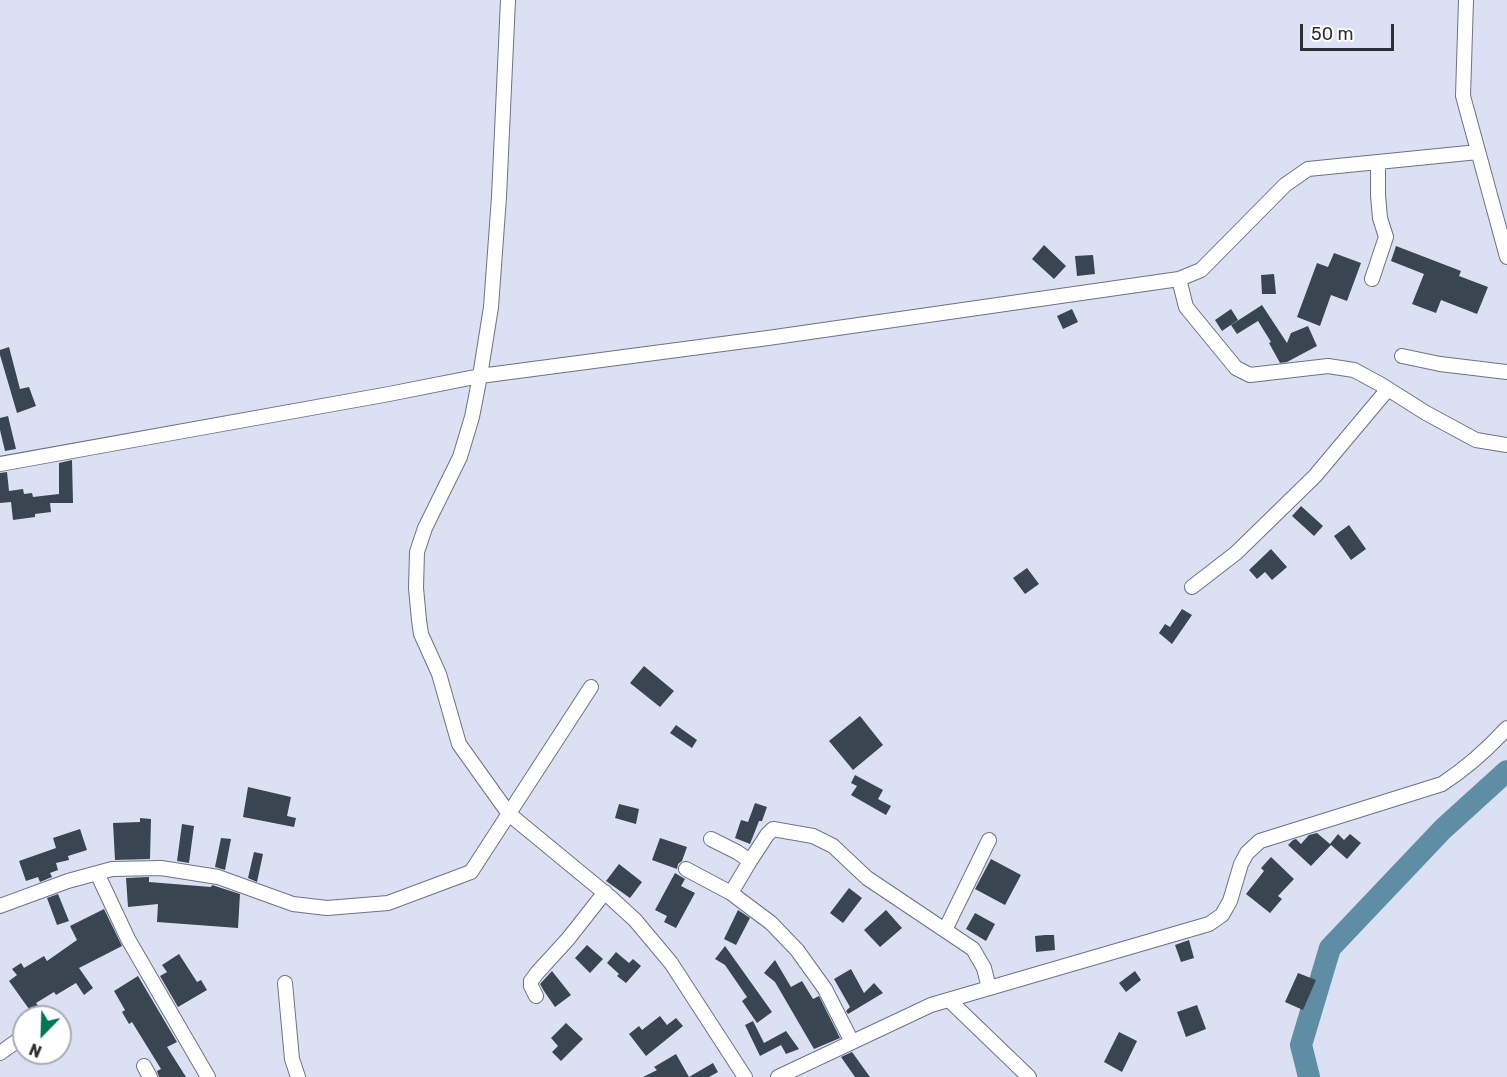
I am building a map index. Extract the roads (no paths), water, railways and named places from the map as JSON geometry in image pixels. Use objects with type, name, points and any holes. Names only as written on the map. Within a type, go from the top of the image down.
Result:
[{"type":"street","points":[[508,0],[500,185],[491,307],[472,417],[460,457],[425,528],[417,552],[416,588],[421,634],[439,674],[459,744],[509,814],[605,892],[635,920],[671,963],[745,1077]]},
{"type":"street","points":[[1466,0],[1464,96],[1507,257]]},
{"type":"street","points":[[0,464],[480,376],[768,338],[1179,279],[1201,270],[1285,185],[1308,169],[1478,152]]},
{"type":"street","points":[[1372,279],[1386,237],[1380,218],[1378,162]]},
{"type":"street","points":[[1179,279],[1186,307],[1236,369],[1250,375],[1329,366],[1354,370],[1476,440],[1507,445]]},
{"type":"street","points":[[1402,356],[1507,372]]},
{"type":"street","points":[[1192,587],[1236,553],[1315,476],[1388,389]]},
{"type":"street","points":[[0,906],[68,881],[112,869],[161,868],[218,877],[293,904],[327,908],[388,903],[471,872],[591,687]]},
{"type":"street","points":[[778,1077],[932,1005],[1209,924],[1222,915],[1230,902],[1241,864],[1247,853],[1260,841],[1442,784],[1475,760],[1507,729]]},
{"type":"street","points":[[731,893],[767,834],[773,829],[813,836],[833,846],[867,878],[973,949],[984,968],[989,988]]},
{"type":"street","points":[[711,839],[750,861]]},
{"type":"street","points":[[945,930],[989,840]]},
{"type":"street","points":[[686,869],[731,893],[771,923],[797,950],[825,989],[852,1042]]},
{"type":"street","points":[[97,873],[128,939],[208,1077]]},
{"type":"street","points":[[536,996],[531,981],[605,892]]},
{"type":"street","points":[[285,983],[292,1059],[298,1077]]},
{"type":"street","points":[[949,1000],[1029,1077]]},
{"type":"waterway","points":[[1309,1077],[1301,1045],[1330,948],[1443,829],[1507,771]]}]
